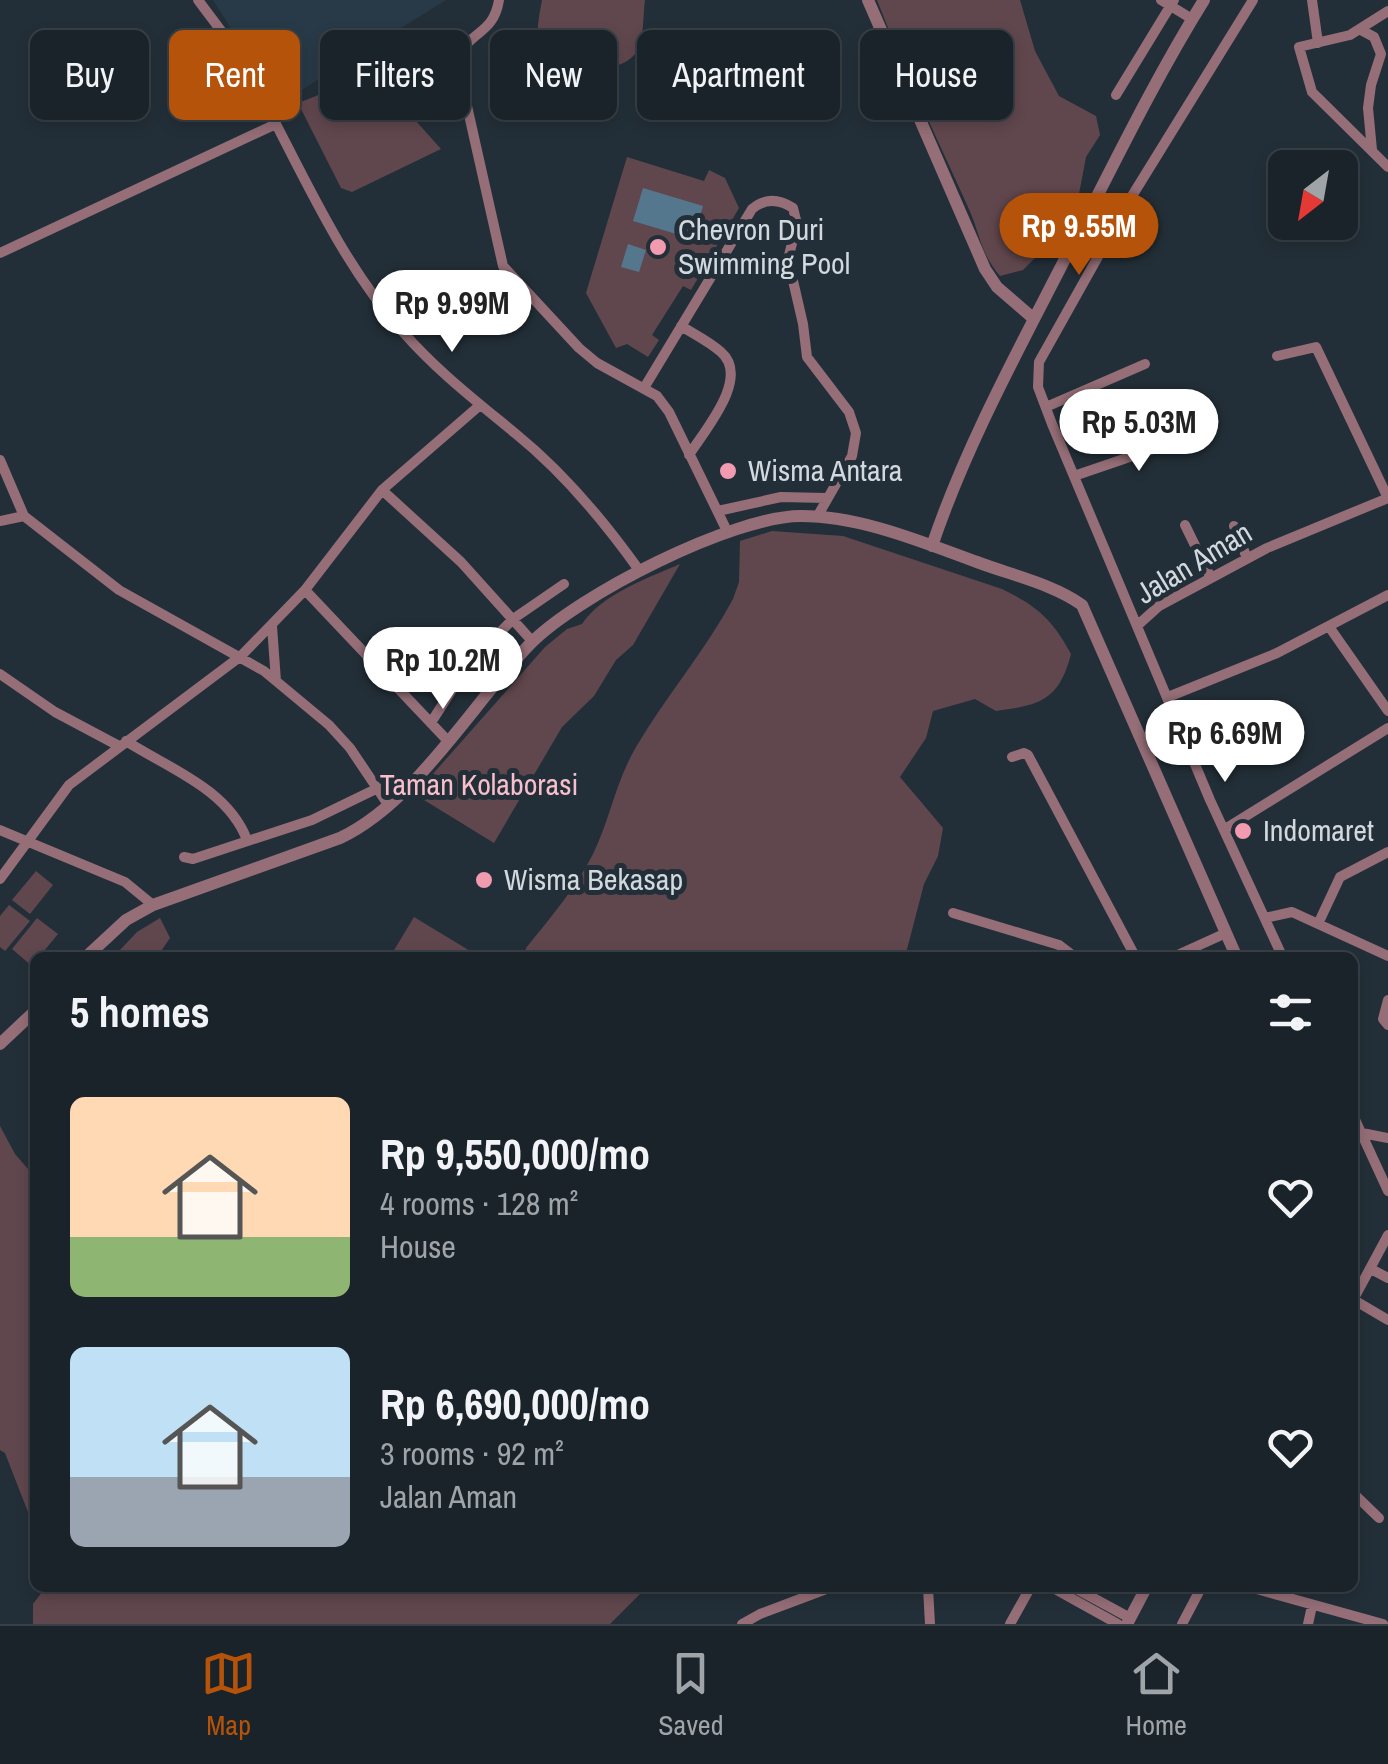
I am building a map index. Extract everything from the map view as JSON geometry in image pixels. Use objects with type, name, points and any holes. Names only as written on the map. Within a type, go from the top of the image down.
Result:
[{"type":"street","points":[[198,0],[222,32],[322,213],[374,297],[427,358],[478,406],[518,435],[590,507],[639,570]]},
{"type":"street","points":[[499,0],[491,25],[464,44],[458,66],[503,266],[578,348],[657,396],[669,412],[728,533]]},
{"type":"street","points":[[868,0],[985,269],[997,287],[1034,319]]},
{"type":"street","points":[[932,546],[1034,319],[1204,0]]},
{"type":"street","points":[[1138,624],[1036,376],[1040,362],[1132,196],[1253,0]]},
{"type":"street","points":[[1312,0],[1318,43]]},
{"type":"street","points":[[1116,95],[1169,2],[1192,19]]},
{"type":"street","points":[[1388,11],[1360,30],[1299,47],[1312,92],[1388,167]]},
{"type":"street","points":[[1360,30],[1374,38],[1381,54],[1368,108],[1372,150]]},
{"type":"street","points":[[0,253],[276,124]]},
{"type":"street","points":[[644,388],[752,209],[771,200],[793,208],[797,224],[788,259],[807,357],[849,412],[856,432],[852,456],[817,517]]},
{"type":"street","points":[[681,326],[722,352],[731,372],[728,394],[688,455]]},
{"type":"street","points":[[1277,356],[1316,347],[1388,498]]},
{"type":"street","points":[[1046,406],[1144,364]]},
{"type":"street","points":[[0,879],[69,785],[240,656],[305,590],[382,490],[478,406]]},
{"type":"street","points":[[1074,476],[1191,436]]},
{"type":"street","points":[[0,460],[24,516],[118,590],[240,656],[276,681],[350,748],[388,806]]},
{"type":"street","points":[[382,490],[460,562],[532,642]]},
{"type":"street","points":[[718,511],[781,498],[826,498]]},
{"type":"street","name":"Jalan Aman","points":[[1280,952],[1138,624],[1159,606],[1247,558],[1388,498]]},
{"type":"street","points":[[0,521],[24,516]]},
{"type":"street","points":[[91,952],[126,920],[154,905],[340,838],[388,806],[532,642],[568,613],[639,570],[728,533],[780,517],[817,517],[874,528],[932,546],[1052,590],[1077,601],[1088,612],[1234,952]]},
{"type":"street","points":[[1186,525],[1211,578]]},
{"type":"street","points":[[1234,526],[1247,558]]},
{"type":"street","points":[[432,721],[468,665],[513,619],[564,584]]},
{"type":"street","points":[[305,590],[447,740]]},
{"type":"street","points":[[1168,697],[1330,628],[1388,595]]},
{"type":"street","points":[[272,626],[276,681]]},
{"type":"street","points":[[1330,628],[1388,711]]},
{"type":"street","points":[[0,674],[55,712],[205,789],[242,827],[248,840]]},
{"type":"street","points":[[1225,830],[1388,728]]},
{"type":"street","points":[[1012,756],[1028,755],[1133,952]]},
{"type":"street","points":[[184,857],[193,859],[312,820],[378,788]]},
{"type":"street","points":[[0,830],[124,882],[154,905]]},
{"type":"street","points":[[1318,924],[1340,877],[1388,852]]},
{"type":"street","points":[[1265,918],[1292,912],[1388,956]]},
{"type":"street","points":[[953,913],[1058,945],[1068,952]]},
{"type":"street","points":[[1184,952],[1226,933]]},
{"type":"street","points":[[1388,1000],[1383,1022],[1388,1025]]},
{"type":"street","points":[[0,1044],[30,1016]]},
{"type":"street","points":[[1358,1125],[1388,1191]]},
{"type":"street","points":[[1362,1133],[1388,1138]]},
{"type":"street","points":[[1358,1292],[1388,1235]]},
{"type":"street","points":[[1371,1269],[1388,1278]]},
{"type":"street","points":[[1358,1304],[1388,1320]]},
{"type":"street","points":[[1358,1498],[1380,1518]]},
{"type":"street","points":[[742,1624],[818,1592]]},
{"type":"street","points":[[928,1592],[930,1624]]},
{"type":"street","points":[[1010,1624],[1028,1592]]},
{"type":"street","points":[[1061,1592],[1125,1622]]},
{"type":"street","points":[[1081,1592],[1125,1622]]},
{"type":"street","points":[[1125,1622],[1144,1592]]},
{"type":"street","points":[[1182,1624],[1200,1592]]},
{"type":"street","points":[[1266,1592],[1384,1624]]},
{"type":"street","points":[[1308,1624],[1312,1606]]},
{"type":"shaded area","points":[[213,0],[446,0],[398,30],[320,30],[320,78],[300,91],[300,30],[232,30]]},
{"type":"shaded area","points":[[643,188],[703,206],[693,239],[633,221]]},
{"type":"shaded area","points":[[628,244],[646,250],[639,272],[621,267]]},
{"type":"green space","points":[[542,0],[645,0],[643,30],[637,30],[637,50],[620,65],[617,66],[617,30],[538,30]]},
{"type":"green space","points":[[877,0],[1020,0],[1035,51],[1059,96],[1096,116],[1100,135],[1086,157],[1076,210],[1061,232],[1023,270],[1000,276],[988,259],[928,120],[1013,120],[1013,30],[889,30]]},
{"type":"green space","points":[[320,94],[320,120],[415,120],[441,149],[352,192],[341,188],[300,102]]},
{"type":"green space","name":"Chevron Duri Swimming Pool","points":[[627,157],[704,181],[709,170],[725,178],[739,208],[691,290],[683,286],[652,335],[659,340],[648,357],[627,344],[616,348],[586,293]]},
{"type":"green space","points":[[772,531],[843,536],[1002,589],[1043,615],[1058,632],[1071,654],[1066,669],[1054,691],[1025,706],[996,711],[975,699],[933,711],[926,738],[900,777],[943,828],[938,856],[924,884],[906,952],[525,952],[593,854],[636,747],[733,599],[739,582],[740,541]]},
{"type":"green space","name":"Taman Kolaborasi","points":[[680,564],[633,645],[616,660],[594,696],[562,727],[494,843],[424,800],[420,790],[424,784],[545,647],[567,629],[582,624],[613,596]]},
{"type":"green space","points":[[36,871],[53,885],[30,914],[12,900]]},
{"type":"green space","points":[[9,905],[30,921],[5,951],[0,947],[0,916]]},
{"type":"green space","points":[[414,917],[472,952],[393,952]]},
{"type":"green space","points":[[37,918],[58,934],[43,952],[30,952],[30,964],[12,949]]},
{"type":"green space","points":[[160,918],[170,938],[160,952],[119,951],[137,932]]},
{"type":"green space","points":[[0,1126],[30,1171],[30,1517],[5,1453],[0,1450]]},
{"type":"green space","points":[[42,1592],[642,1592],[610,1624],[33,1624],[33,1604]]},
{"type":"place","name":"Chevron Duri Swimming Pool","points":[[658,247]]},
{"type":"place","name":"Wisma Antara","points":[[728,471]]},
{"type":"place","name":"Indomaret","points":[[1243,831]]},
{"type":"place","name":"Wisma Bekasap","points":[[484,880]]}]
